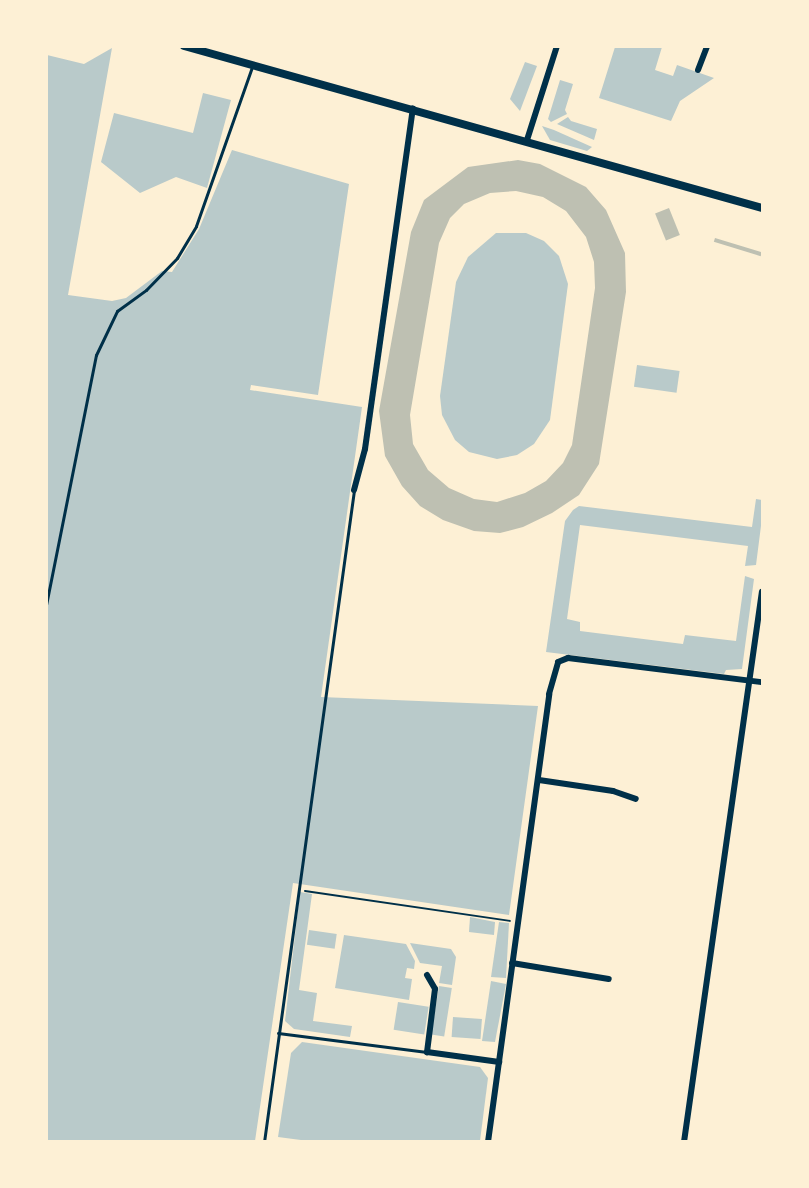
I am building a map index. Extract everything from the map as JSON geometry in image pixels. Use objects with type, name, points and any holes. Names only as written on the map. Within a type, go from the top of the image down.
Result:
[{"type":"street","points":[[184,46],[413,108],[762,208]]},
{"type":"street","points":[[527,140],[557,46]]},
{"type":"street","points":[[698,70],[707,46]]},
{"type":"street","points":[[354,490],[365,449],[413,108]]},
{"type":"street","points":[[684,1142],[762,591]]},
{"type":"street","points":[[488,1142],[553,672],[558,662],[568,658],[762,682]]},
{"type":"street","points":[[539,780],[613,790],[636,799]]},
{"type":"street","points":[[512,963],[609,979]]},
{"type":"street","points":[[427,975],[435,989],[427,1052],[499,1062]]},
{"type":"lane","points":[[46,605],[96,355],[117,311],[146,290],[177,258],[196,226],[237,120],[253,65]]},
{"type":"lane","points":[[264,1142],[297,889],[354,490]]},
{"type":"lane","points":[[278,1033],[427,1052]]},
{"type":"path","points":[[297,889],[518,922]]},
{"type":"shaded area","points":[[615,47],[662,47],[655,70],[673,76],[677,65],[714,78],[680,101],[671,121],[599,98]]},
{"type":"shaded area","points":[[112,48],[68,295],[112,301],[126,298],[162,271],[172,272],[199,229],[232,150],[349,184],[318,395],[251,385],[250,390],[362,407],[321,697],[538,706],[509,915],[293,883],[255,1141],[47,1142],[47,55],[84,64]]},
{"type":"shaded area","points":[[525,62],[537,66],[520,111],[510,99]]},
{"type":"shaded area","points":[[560,80],[573,84],[565,110],[567,114],[551,122],[548,119]]},
{"type":"shaded area","points":[[203,93],[231,100],[207,188],[176,177],[140,193],[101,162],[114,113],[193,133]]},
{"type":"shaded area","points":[[568,117],[571,121],[597,129],[594,140],[557,124]]},
{"type":"shaded area","points":[[542,126],[592,147],[587,151],[550,140]]},
{"type":"shaded area","points":[[496,233],[526,233],[544,241],[559,256],[568,284],[550,420],[534,444],[517,455],[497,459],[469,452],[455,440],[442,415],[440,396],[456,282],[468,257]]},
{"type":"shaded area","points":[[637,365],[680,371],[677,393],[634,387]]},
{"type":"shaded area","points":[[756,499],[762,500],[762,518],[756,565],[745,566],[748,546],[580,525],[567,619],[580,622],[580,631],[683,644],[685,635],[736,641],[745,576],[754,579],[742,669],[726,670],[724,674],[546,652],[565,521],[573,510],[579,506],[752,527]]},
{"type":"shaded area","points":[[300,892],[312,894],[299,990],[317,993],[313,1021],[352,1026],[350,1037],[294,1029],[285,1021]]},
{"type":"shaded area","points":[[470,917],[495,922],[494,935],[469,932]]},
{"type":"shaded area","points":[[499,922],[509,923],[506,978],[491,977]]},
{"type":"shaded area","points":[[309,930],[337,934],[335,949],[307,945]]},
{"type":"shaded area","points":[[344,935],[406,944],[415,961],[414,969],[407,968],[405,978],[412,979],[409,1000],[335,988]]},
{"type":"shaded area","points":[[410,943],[451,949],[456,957],[452,985],[439,983],[442,966],[420,963]]},
{"type":"shaded area","points":[[491,981],[506,984],[495,1042],[482,1041]]},
{"type":"shaded area","points":[[439,986],[452,988],[444,1036],[431,1034]]},
{"type":"shaded area","points":[[398,1002],[429,1007],[424,1035],[394,1030]]},
{"type":"shaded area","points":[[453,1017],[482,1019],[481,1039],[452,1037]]},
{"type":"shaded area","points":[[302,1042],[480,1067],[488,1078],[480,1141],[316,1142],[278,1137],[291,1053]]},
{"type":"building","points":[[518,160],[540,164],[586,187],[606,210],[625,253],[626,292],[599,464],[579,495],[552,513],[523,527],[500,533],[474,531],[443,520],[420,506],[402,486],[385,456],[379,411],[411,232],[424,200],[468,167]],"holes":[[[516,191],[543,197],[566,211],[586,237],[594,262],[595,288],[572,445],[563,463],[546,481],[525,493],[497,502],[474,499],[449,488],[428,470],[413,444],[410,415],[439,243],[450,218],[464,204],[490,193]]]},
{"type":"building","points":[[669,208],[680,235],[666,241],[655,214]]},
{"type":"building","points":[[715,238],[762,252],[761,256],[714,242]]}]
